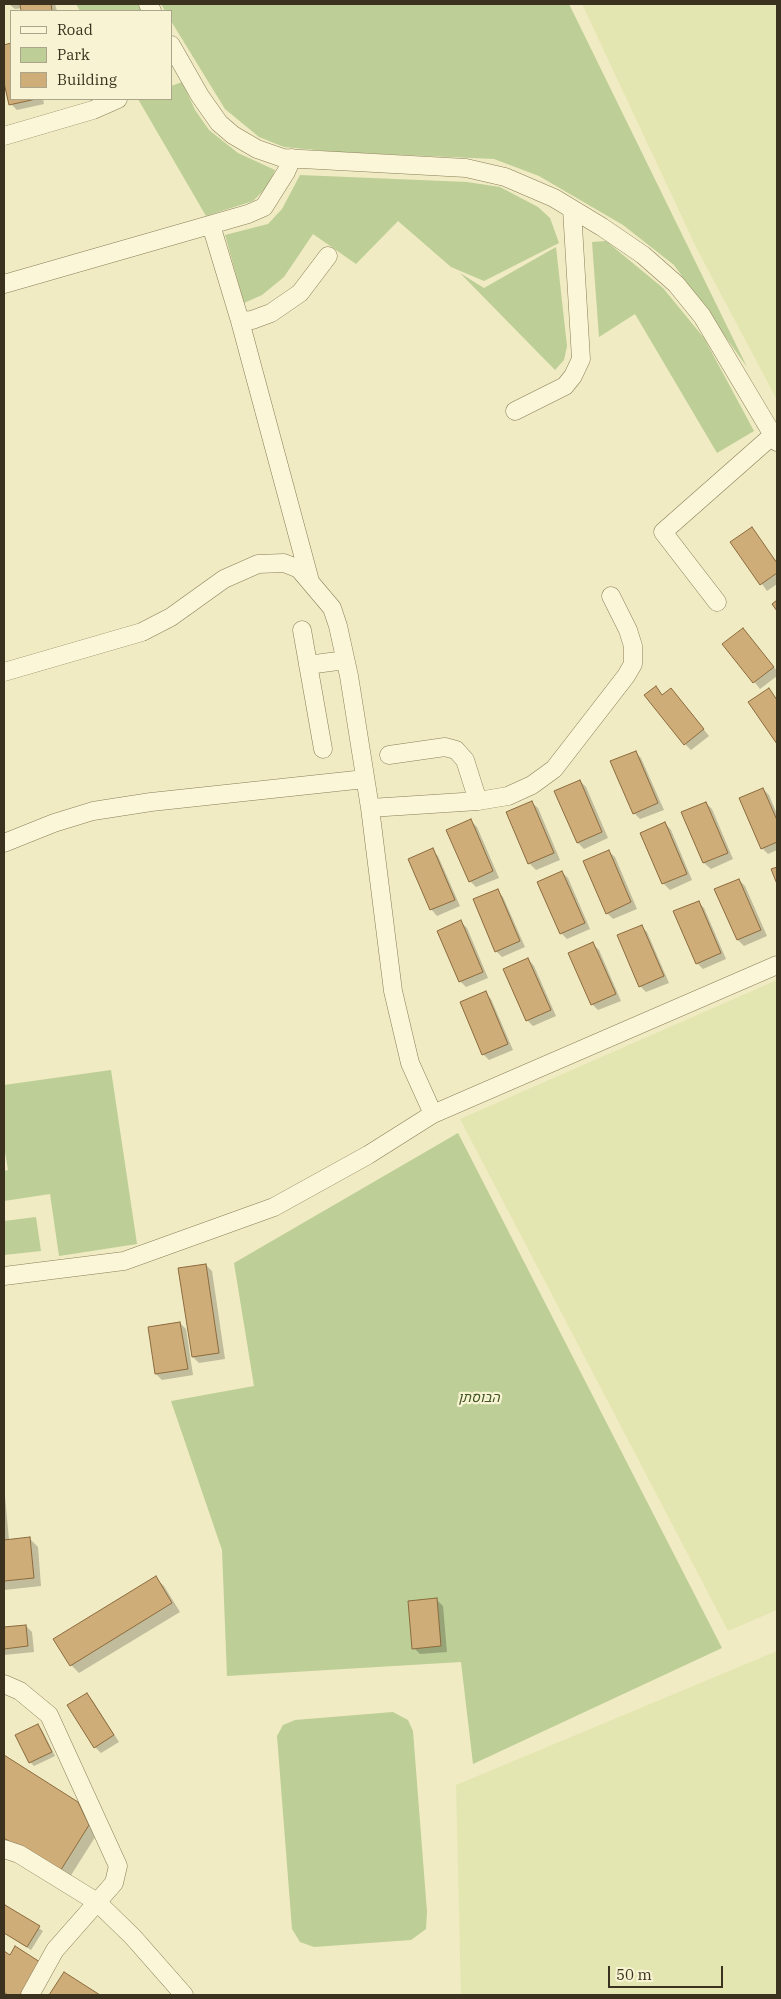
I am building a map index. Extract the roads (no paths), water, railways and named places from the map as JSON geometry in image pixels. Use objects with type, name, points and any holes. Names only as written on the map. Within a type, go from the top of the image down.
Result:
[{"type":"street","points":[[172,49],[178,72],[200,96],[219,123],[233,135],[257,149],[283,158],[466,168],[506,177],[554,198],[602,227],[643,255],[676,284],[702,316],[775,438],[663,532],[718,602]]},
{"type":"street","points":[[4,136],[93,110],[116,100]]},
{"type":"street","points":[[4,284],[248,214],[264,206],[286,172],[292,158]]},
{"type":"street","points":[[515,411],[564,386],[573,376],[581,359],[572,209]]},
{"type":"street","points":[[211,225],[240,321],[311,582]]},
{"type":"street","points":[[240,321],[252,320],[271,313],[300,293],[328,256]]},
{"type":"street","points":[[4,672],[142,632],[171,617],[224,579],[258,564],[284,563],[299,570],[311,582],[332,608],[345,660],[370,808],[393,991],[410,1062],[433,1114]]},
{"type":"street","points":[[370,808],[478,801],[508,796],[532,785],[554,769],[626,676],[633,664],[633,646],[628,630],[611,596]]},
{"type":"street","points":[[302,630],[323,749]]},
{"type":"street","points":[[308,665],[345,660]]},
{"type":"street","points":[[390,755],[445,747],[456,750],[465,760],[478,801]]},
{"type":"street","points":[[4,843],[54,823],[94,811],[151,802],[365,779]]},
{"type":"street","points":[[4,1276],[124,1261],[274,1207],[368,1155],[433,1114],[777,966]]},
{"type":"street","points":[[4,1684],[20,1691],[49,1715],[118,1866],[114,1883],[55,1950],[30,1995]]},
{"type":"street","points":[[4,1849],[18,1854],[98,1902],[133,1937],[184,1995]]},
{"type":"park label","name":"הבוסתן","points":[[479,1398]]}]
